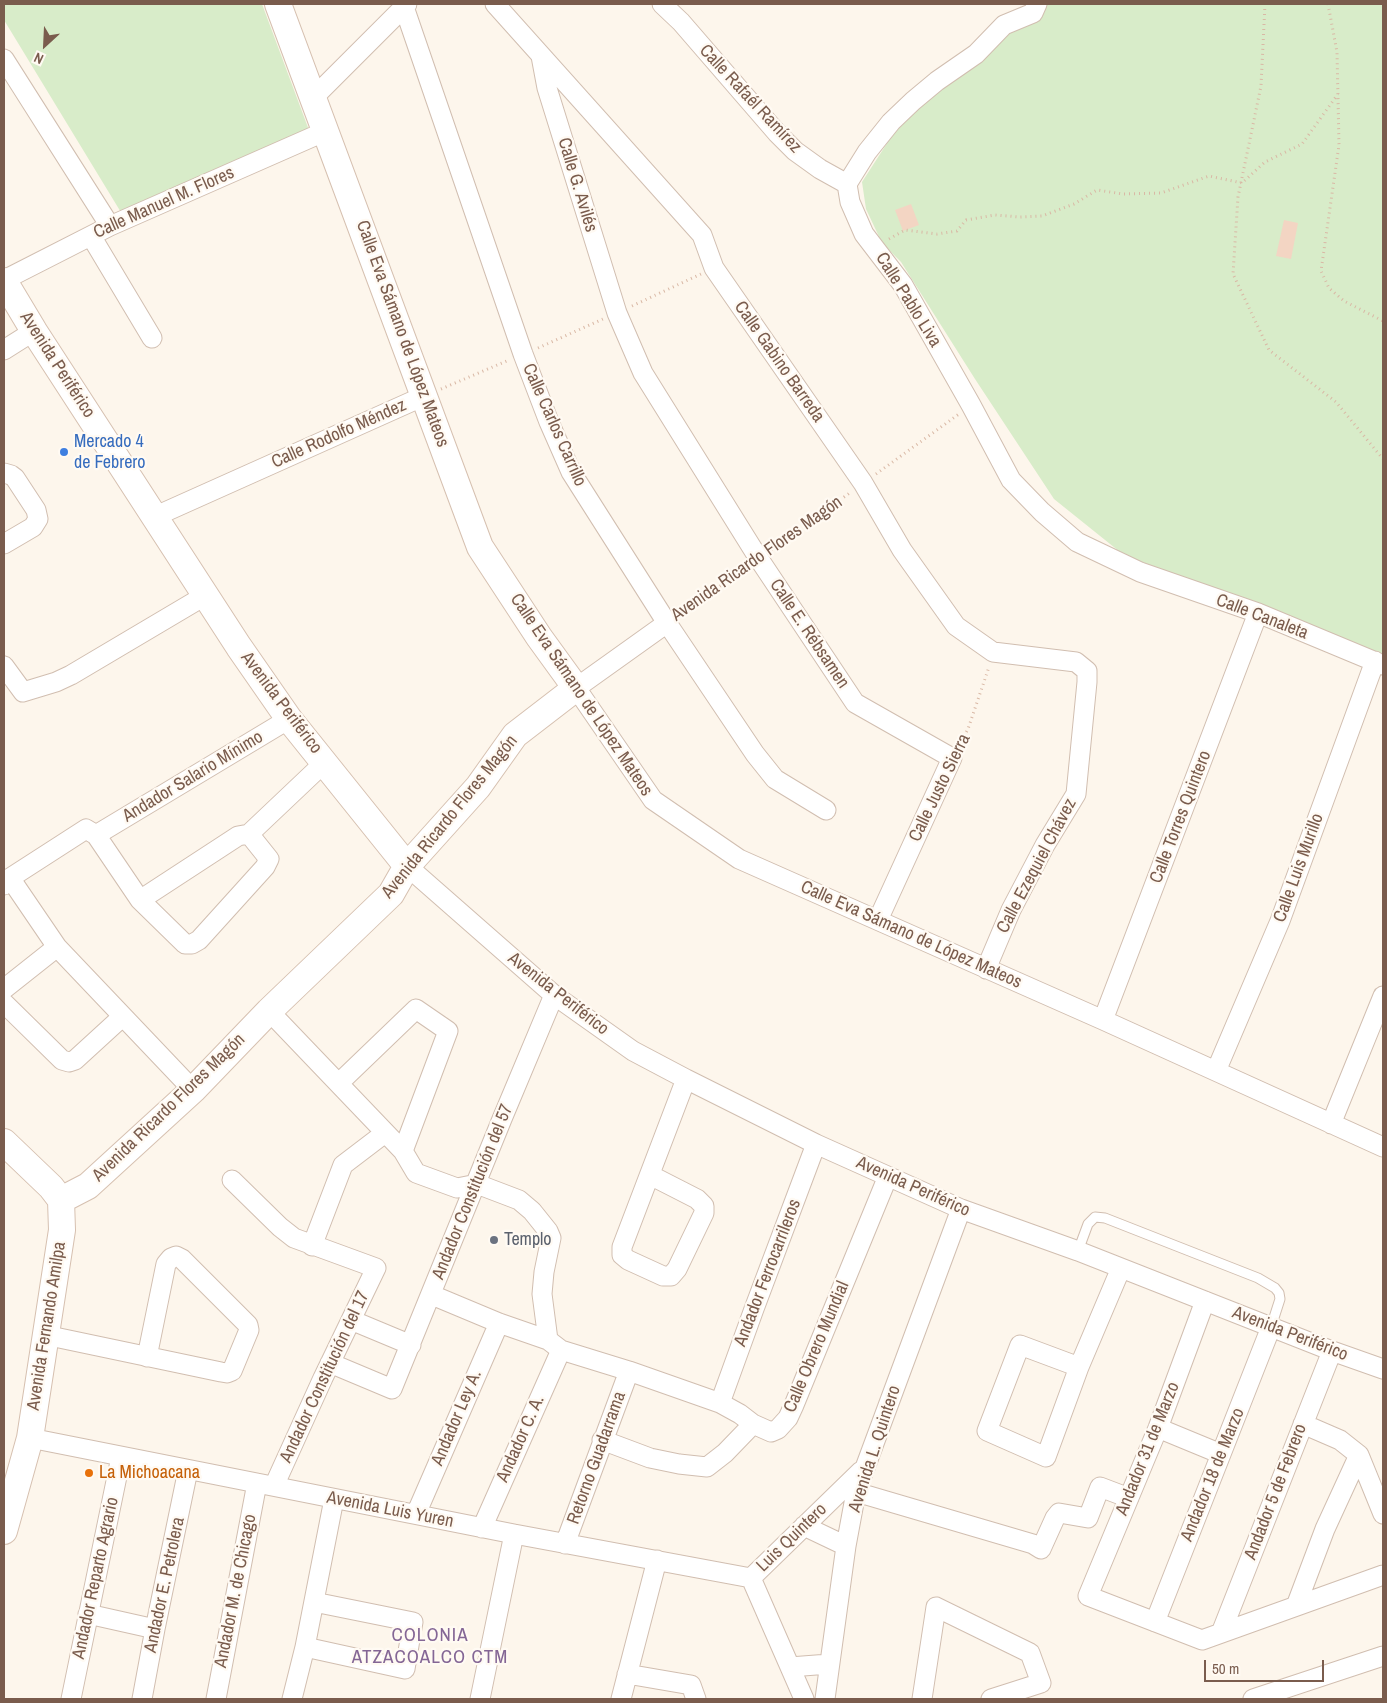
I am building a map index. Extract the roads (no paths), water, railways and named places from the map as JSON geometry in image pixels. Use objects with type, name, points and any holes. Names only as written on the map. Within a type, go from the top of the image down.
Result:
[{"type":"street","name":"Calle Eva Sámano de López Mateos","points":[[278,4],[480,547],[539,636],[653,800],[739,860],[1103,1020],[1383,1147]]},
{"type":"street","name":"Calle Gabino Barreda","points":[[495,4],[702,235],[714,268],[863,483],[902,550],[956,626],[993,652],[1076,662],[1087,671]]},
{"type":"street","name":"Calle Rafaél Ramírez","points":[[662,4],[681,22],[777,133],[795,151],[820,169],[847,184]]},
{"type":"street","points":[[847,184],[867,152],[891,122],[912,101],[976,54],[1004,25],[1033,13],[1037,4]]},
{"type":"street","points":[[314,97],[405,5]]},
{"type":"street","name":"Calle Carlos Carrillo","points":[[405,5],[523,354],[549,422],[572,472],[668,623],[755,754],[775,779],[826,810]]},
{"type":"street","name":"Calle G. Avilés","points":[[541,56],[547,88],[617,313]]},
{"type":"street","points":[[4,59],[110,226]]},
{"type":"street","name":"Calle Manuel M. Flores","points":[[4,281],[110,226],[326,131]]},
{"type":"street","name":"Calle Pablo Liva","points":[[847,184],[850,202],[864,234],[903,285],[971,405],[1010,480],[1076,542],[1140,572]]},
{"type":"street","points":[[91,236],[152,338]]},
{"type":"street","name":"Avenida Periférico","points":[[4,281],[34,331],[156,516],[239,647],[289,719],[407,866],[554,995],[633,1051],[816,1144],[961,1209],[1078,1251],[1332,1352],[1383,1369]]},
{"type":"street","name":"Calle E. Rébsamen","points":[[617,313],[643,373],[759,559],[855,703],[952,758]]},
{"type":"street","points":[[4,350],[34,331]]},
{"type":"street","name":"Calle Rodolfo Méndez","points":[[156,516],[424,396]]},
{"type":"street","points":[[4,473],[12,474],[15,478],[36,510],[38,519],[32,527],[4,544]]},
{"type":"street","name":"Calle Canaleta","points":[[1140,572],[1258,613],[1379,663]]},
{"type":"street","points":[[4,666],[23,692],[56,682],[206,595]]},
{"type":"street","name":"Calle Torres Quintero","points":[[1103,1020],[1258,613]]},
{"type":"street","name":"Avenida Ricardo Flores Magón","points":[[61,1200],[88,1186],[193,1090],[269,1011],[390,894],[407,866],[478,787],[515,735],[576,688],[668,623]]},
{"type":"street","name":"Calle Luis Murillo","points":[[1216,1071],[1280,921],[1379,663]]},
{"type":"street","name":"Calle Ezequiel Chávez","points":[[986,969],[1040,853],[1076,794],[1087,671]]},
{"type":"street","name":"Andador Salario Mínimo","points":[[96,835],[289,719]]},
{"type":"street","name":"Calle Justo Sierra","points":[[878,920],[952,758]]},
{"type":"street","points":[[140,900],[238,836],[249,834],[325,762]]},
{"type":"street","points":[[193,1090],[57,948],[7,881],[86,829],[96,835],[140,900],[185,944],[192,944],[199,940],[265,867],[269,859],[249,834]]},
{"type":"street","points":[[4,989],[57,948]]},
{"type":"street","name":"Andador Constitución del 57","points":[[330,1363],[392,1390],[554,995]]},
{"type":"street","points":[[1332,1124],[1383,996]]},
{"type":"street","points":[[4,1003],[62,1060],[69,1062],[75,1060],[122,1017]]},
{"type":"street","points":[[339,1083],[416,1008],[448,1032],[403,1151]]},
{"type":"street","points":[[269,1011],[403,1151],[416,1173],[457,1188],[476,1184],[520,1200],[532,1211],[548,1231],[551,1238],[544,1272],[542,1294],[555,1345]]},
{"type":"street","points":[[650,1175],[697,1199],[704,1206],[704,1213],[678,1269],[670,1276],[663,1276],[628,1260],[622,1255],[622,1247],[686,1079]]},
{"type":"street","points":[[232,1180],[280,1227],[294,1238],[312,1246],[343,1165],[385,1133]]},
{"type":"street","points":[[4,1142],[51,1187],[61,1200]]},
{"type":"street","name":"Andador Ferrocarrileros","points":[[720,1403],[816,1144]]},
{"type":"street","name":"Calle Obrero Mundial","points":[[432,1295],[555,1345],[720,1403],[753,1424],[771,1432],[778,1429],[788,1418],[794,1405],[888,1176]]},
{"type":"street","name":"Avenida Fernando Amilpa","points":[[4,1531],[30,1438],[62,1230],[61,1200]]},
{"type":"street","name":"Avenida L. Quintero","points":[[825,1699],[846,1546],[856,1492],[961,1209]]},
{"type":"street","name":"Andador Constitución del 17","points":[[265,1485],[330,1363],[376,1268],[312,1246]]},
{"type":"street","points":[[45,1335],[147,1357],[227,1373],[232,1371],[249,1330],[248,1325],[182,1259],[176,1256],[171,1258],[166,1264],[147,1357]]},
{"type":"street","points":[[1078,1367],[1020,1345],[987,1432],[1046,1457],[1078,1367],[1121,1268]]},
{"type":"street","name":"Andador 31 de Marzo","points":[[1155,1622],[1088,1596],[1158,1428],[1205,1301]]},
{"type":"street","points":[[351,1320],[412,1345]]},
{"type":"street","name":"Andador Ley A.","points":[[416,1514],[499,1323]]},
{"type":"street","name":"Andador 18 de Marzo","points":[[1155,1622],[1271,1327]]},
{"type":"street","name":"Andador C. A.","points":[[482,1528],[555,1345]]},
{"type":"street","name":"Andador 5 de Febrero","points":[[1221,1633],[1332,1352]]},
{"type":"street","name":"Retorno Guadarrama","points":[[565,1544],[629,1371]]},
{"type":"street","points":[[602,1440],[650,1458],[707,1467],[726,1453],[753,1424]]},
{"type":"street","points":[[1303,1424],[1340,1440],[1358,1454],[1383,1514]]},
{"type":"street","points":[[1158,1428],[1221,1454]]},
{"type":"street","name":"Avenida Luis Yuren","points":[[30,1438],[482,1528],[751,1578]]},
{"type":"street","points":[[1296,1606],[1324,1529],[1358,1454]]},
{"type":"street","name":"Andador Reparto Agrario","points":[[71,1699],[121,1457]]},
{"type":"street","name":"Luis Quintero","points":[[804,1699],[751,1578],[864,1469]]},
{"type":"street","name":"Andador E. Petrolera","points":[[142,1699],[188,1470]]},
{"type":"street","name":"Andador M. de Chicago","points":[[216,1699],[265,1485]]},
{"type":"street","points":[[856,1492],[1033,1544],[1042,1549],[1059,1513],[1088,1518],[1100,1486],[1129,1498]]},
{"type":"street","points":[[292,1699],[306,1647],[334,1499]]},
{"type":"street","points":[[804,1526],[846,1546]]},
{"type":"street","points":[[480,1699],[514,1534]]},
{"type":"street","points":[[621,1699],[657,1560]]},
{"type":"street","points":[[1155,1622],[1202,1640],[1383,1575]]},
{"type":"street","points":[[306,1647],[405,1669],[412,1622],[314,1602]]},
{"type":"street","points":[[922,1699],[936,1607],[1030,1653],[1041,1683],[991,1699]]},
{"type":"street","points":[[88,1614],[155,1629]]},
{"type":"street","points":[[1253,1699],[1383,1656]]},
{"type":"street","points":[[790,1667],[829,1664]]},
{"type":"street","points":[[627,1674],[691,1685],[696,1699]]},
{"type":"lane","points":[[1078,1251],[1088,1224],[1095,1217],[1114,1221],[1258,1278],[1275,1288],[1279,1293],[1280,1299],[1271,1327]]},
{"type":"place","name":"Mercado 4 de Febrero","points":[[64,452]]},
{"type":"place","name":"Templo","points":[[494,1240]]},
{"type":"place","name":"La Michoacana","points":[[89,1473]]},
{"type":"district","name":"COLONIA ATZACOALCO CTM","points":[[430,1647]]}]
